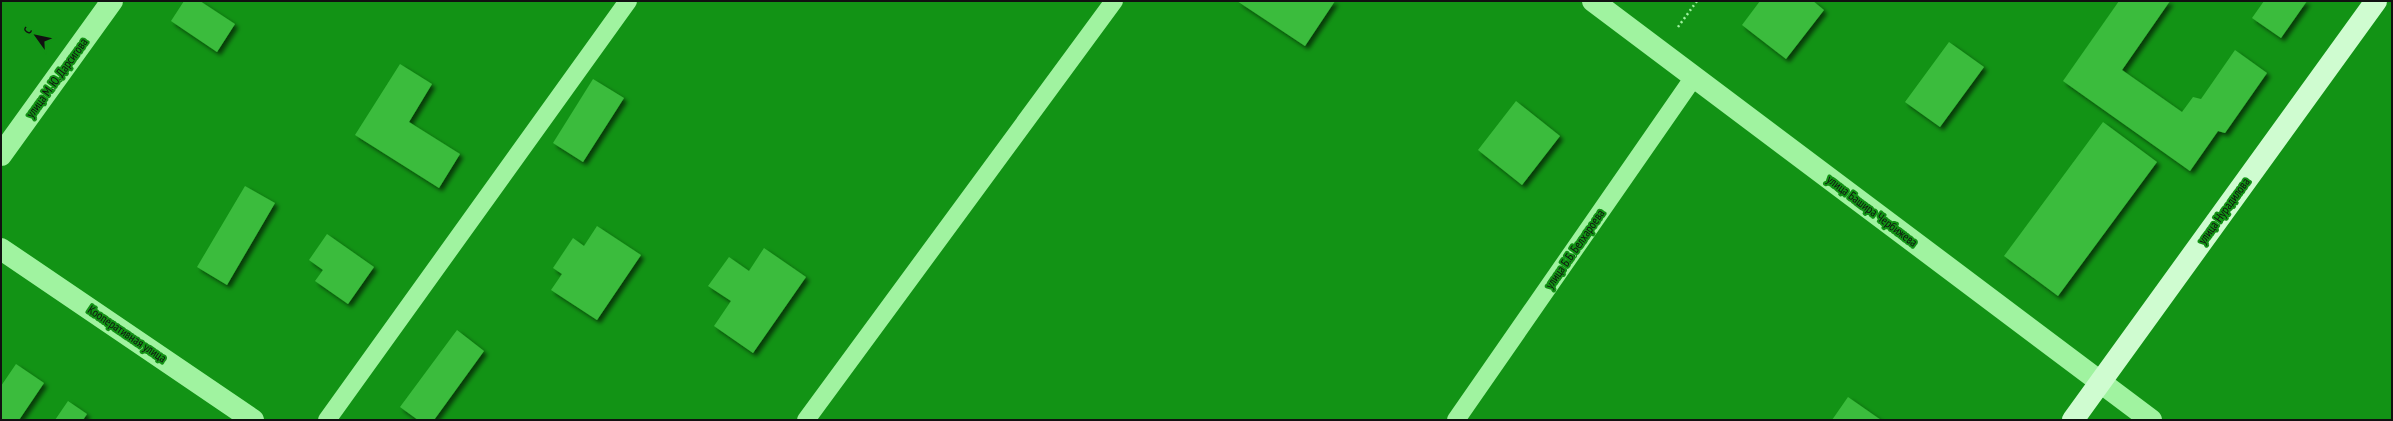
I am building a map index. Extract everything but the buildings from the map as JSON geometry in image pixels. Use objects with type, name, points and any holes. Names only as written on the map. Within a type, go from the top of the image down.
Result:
[{"type":"street","name":"улица М. Ю. Дарсигова","points":[[1,155],[112,1]]},
{"type":"street","name":"улица Башира Чербижева","points":[[1593,1],[2151,420]]},
{"type":"street","name":"улица Нурадилова","points":[[2072,420],[2376,1]]},
{"type":"street","name":"Кооперативная улица","points":[[1,249],[253,420]]},
{"type":"lane","points":[[327,420],[628,1]]},
{"type":"lane","points":[[806,420],[1114,1]]},
{"type":"lane","name":"улица Б.Б. Белхароева","points":[[1456,420],[1694,77]]}]
